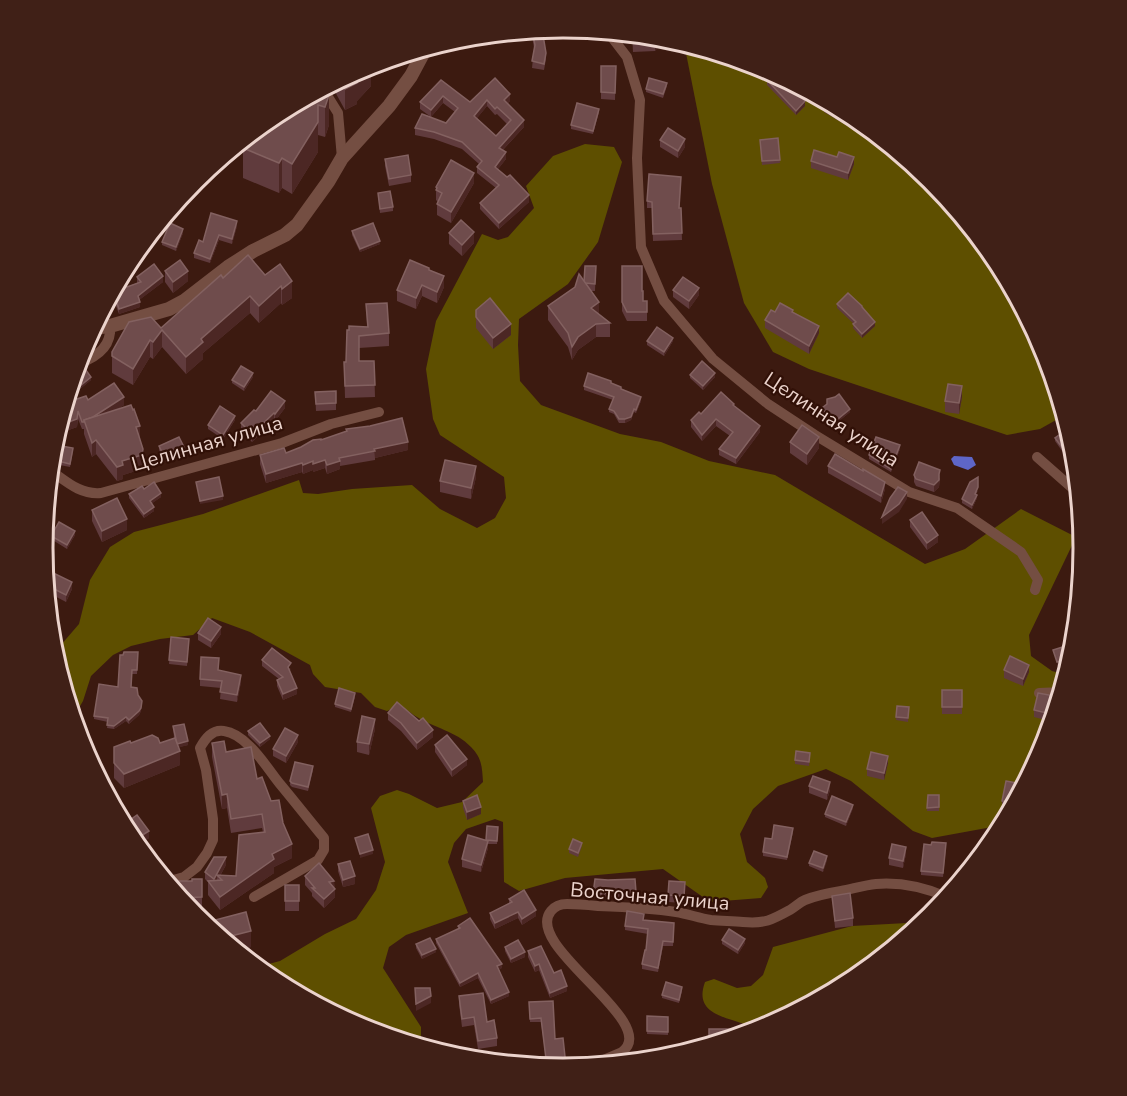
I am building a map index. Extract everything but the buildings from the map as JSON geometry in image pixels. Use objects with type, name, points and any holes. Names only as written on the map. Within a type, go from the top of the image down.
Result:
[{"type":"street","name":"Целинная улица","points":[[614,41],[627,57],[640,100],[637,158],[641,247],[664,301],[713,359],[768,404],[909,492],[957,508],[1021,552],[1038,580],[1035,590]]},
{"type":"street","points":[[104,327],[169,309],[184,301],[228,267],[285,235],[297,225],[342,158],[389,106],[411,76],[420,58]]},
{"type":"street","points":[[327,96],[338,113],[342,158]]},
{"type":"street","points":[[89,360],[103,350],[108,342],[111,333],[110,326]]},
{"type":"street","name":"Целинная улица","points":[[58,475],[82,491],[91,494],[100,493],[282,443],[331,424],[379,412]]},
{"type":"street","points":[[1037,456],[1070,486]]},
{"type":"street","points":[[1039,693],[1053,692]]},
{"type":"street","points":[[175,879],[184,877],[196,867],[207,853],[213,840],[213,819],[206,770],[200,748],[213,732],[222,730],[235,734],[255,752],[324,838],[324,850],[318,860],[255,897]]},
{"type":"street","name":"Восточная улица","points":[[611,1056],[627,1048],[629,1040],[624,1022],[615,1009],[567,958],[549,933],[546,926],[547,918],[555,906],[565,904],[615,906],[675,912],[712,920],[760,923],[770,920],[803,901],[825,893],[878,884],[907,885],[939,893]]},
{"type":"shaded area","points":[[686,53],[759,76],[819,106],[874,143],[924,187],[969,237],[1006,293],[1035,353],[1058,419],[1040,429],[1007,435],[809,369],[773,352],[744,303],[712,184]]},
{"type":"shaded area","points":[[585,144],[614,147],[622,162],[598,242],[568,284],[519,319],[520,381],[541,405],[620,434],[661,442],[709,461],[775,475],[925,564],[965,549],[1021,509],[1074,536],[1074,542],[1029,635],[1031,656],[1052,671],[1059,673],[1035,743],[1006,803],[991,827],[932,838],[913,831],[851,781],[826,769],[778,786],[753,809],[740,834],[747,862],[765,878],[768,887],[761,898],[710,902],[663,869],[565,878],[519,891],[504,882],[503,822],[495,819],[466,829],[454,843],[448,862],[468,913],[406,935],[389,947],[383,968],[421,1027],[421,1038],[368,1020],[338,1006],[308,990],[269,964],[280,961],[325,934],[356,919],[376,890],[385,862],[371,808],[380,796],[397,790],[437,808],[462,802],[483,782],[482,767],[475,751],[459,737],[424,721],[405,709],[397,708],[387,711],[375,707],[361,693],[325,687],[313,674],[310,665],[250,632],[212,618],[193,635],[160,639],[131,646],[113,655],[91,676],[79,708],[62,644],[79,624],[90,580],[110,547],[134,532],[203,514],[299,480],[303,493],[318,494],[412,485],[440,509],[477,528],[495,518],[506,498],[504,477],[440,435],[433,419],[426,369],[436,321],[482,234],[498,240],[508,237],[534,208],[526,186],[553,156]]},
{"type":"shaded area","points":[[954,456],[972,457],[976,465],[968,470],[954,465],[951,459]]},
{"type":"shaded area","points":[[910,923],[847,972],[819,990],[759,1020],[744,1025],[719,1015],[706,1006],[703,1000],[705,982],[714,979],[737,988],[751,986],[763,975],[773,947],[852,926]]}]
